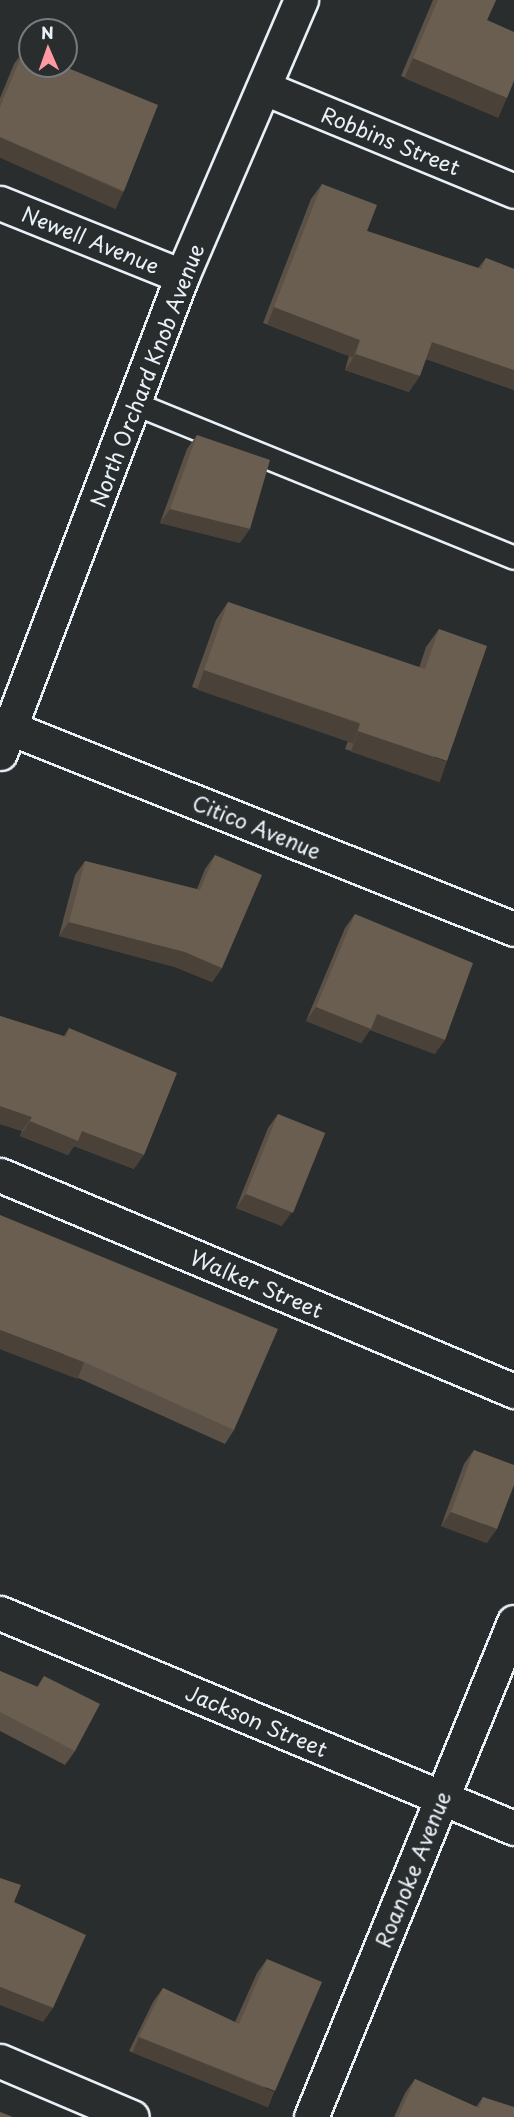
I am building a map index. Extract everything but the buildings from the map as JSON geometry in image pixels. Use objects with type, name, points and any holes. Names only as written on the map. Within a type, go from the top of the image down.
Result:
[{"type":"street","name":"North Orchard Knob Avenue","points":[[3,735],[182,276],[267,89],[302,0]]},
{"type":"street","name":"Robbins Street","points":[[267,89],[514,191]]},
{"type":"street","name":"Newell Avenue","points":[[0,203],[182,276]]},
{"type":"street","name":"Citico Avenue","points":[[3,735],[514,928]]},
{"type":"street","name":"Walker Street","points":[[0,1175],[514,1391]]},
{"type":"street","name":"Jackson Street","points":[[0,1612],[514,1828]]},
{"type":"street","name":"Roanoke Avenue","points":[[311,2117],[514,1622]]},
{"type":"street","points":[[0,2061],[132,2117]]},
{"type":"lane","points":[[134,403],[514,558]]}]
